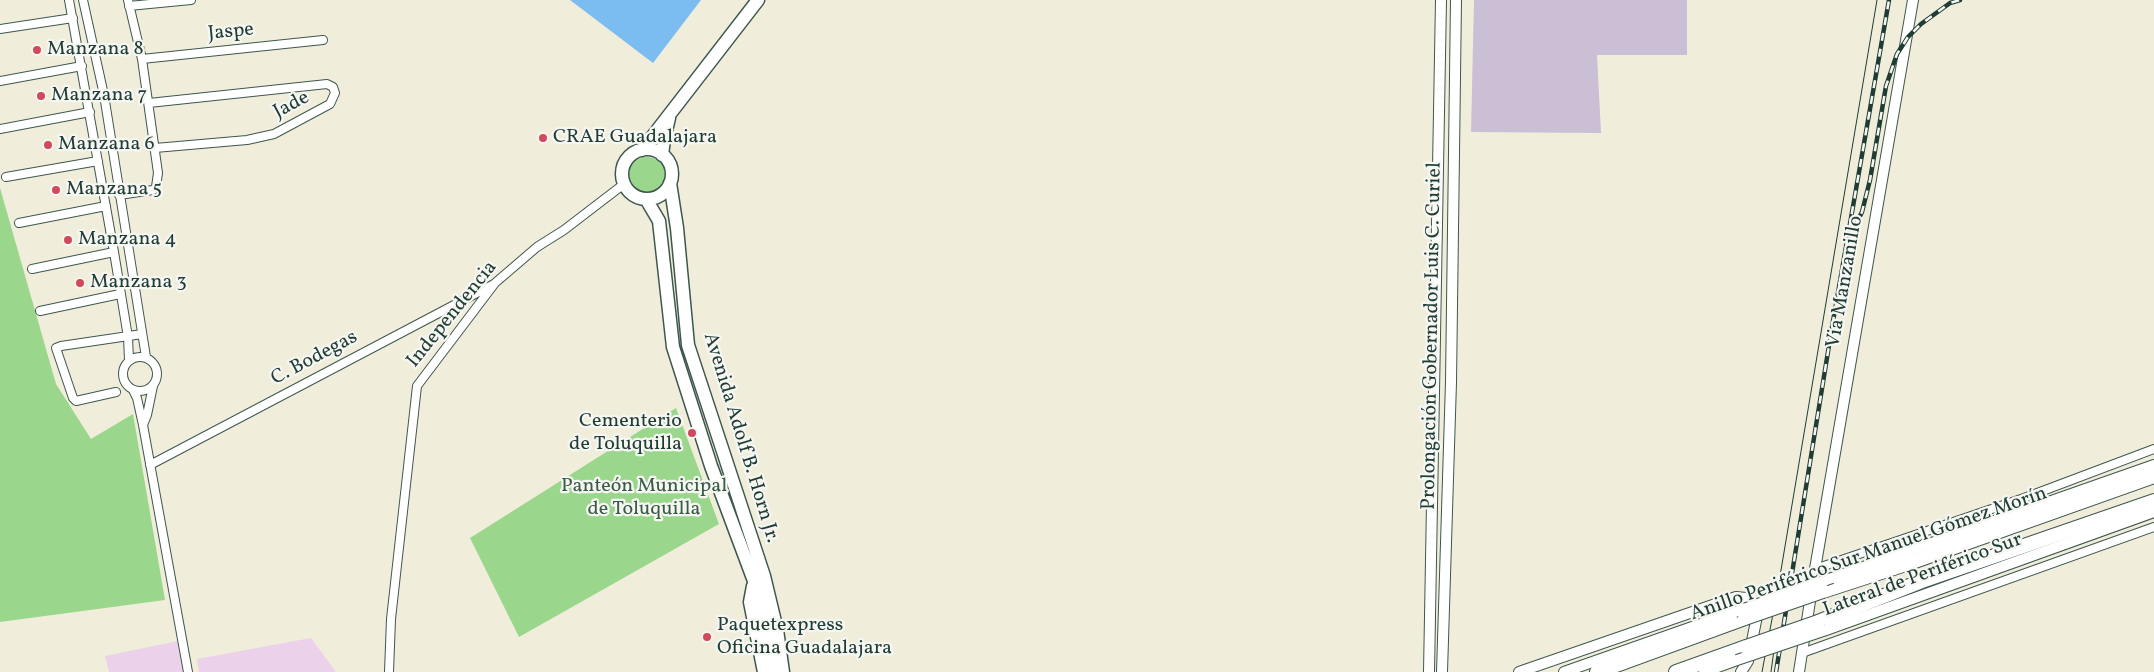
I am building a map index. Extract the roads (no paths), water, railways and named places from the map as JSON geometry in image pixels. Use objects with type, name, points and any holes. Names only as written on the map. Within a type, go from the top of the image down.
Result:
[{"type":"highway","name":"Anillo Periférico Sur Manuel Gómez Morín","points":[[1597,672],[1740,615],[1823,591],[1915,561],[2154,476]]},
{"type":"highway","name":"Anillo Periférico Sur Manuel Gómez Morín","points":[[1676,672],[1746,647],[1822,626],[1922,582],[2154,501]]},
{"type":"main road","points":[[642,150],[656,151],[662,155],[671,168],[670,183],[661,195],[646,199],[633,195],[624,184],[622,177],[624,163],[629,157],[642,150],[758,0]]},
{"type":"main road","points":[[662,155],[664,138],[671,112]]},
{"type":"main road","name":"Avenida Adolf B. Horn Jr.","points":[[670,183],[677,228],[688,345],[759,578],[777,630],[784,672]]},
{"type":"main road","name":"Avenida Adolf B. Horn Jr.","points":[[646,199],[660,221],[673,347],[710,466],[759,578],[762,608],[774,672]]},
{"type":"main road","points":[[764,672],[750,602],[759,578],[776,595],[790,672]]},
{"type":"street","points":[[68,0],[82,66],[114,252],[128,336],[129,360]]},
{"type":"street","points":[[84,0],[104,95],[146,357]]},
{"type":"street","points":[[119,195],[144,192],[156,187],[158,173],[142,59],[129,3],[190,0]]},
{"type":"street","name":"Prolongación Gobernador Luis C. Curiel","points":[[1429,672],[1441,0]]},
{"type":"street","name":"Prolongación Gobernador Luis C. Curiel","points":[[1442,672],[1451,382],[1456,0]]},
{"type":"street","name":"Via Manzanillo","points":[[1799,672],[1814,569],[1913,0]]},
{"type":"street","points":[[0,29],[73,18]]},
{"type":"street","name":"Jaspe","points":[[142,59],[323,40]]},
{"type":"street","points":[[0,81],[82,66]]},
{"type":"street","name":"Jade","points":[[149,103],[327,84],[333,87],[335,94],[330,104],[274,134],[247,140],[155,148]]},
{"type":"street","points":[[87,97],[104,95]]},
{"type":"street","points":[[0,129],[90,112]]},
{"type":"street","points":[[6,177],[98,161]]},
{"type":"street","name":"Independencia","points":[[389,672],[391,619],[418,386],[495,283],[536,247],[564,230],[624,184]]},
{"type":"street","points":[[19,223],[106,206]]},
{"type":"street","points":[[32,269],[114,252]]},
{"type":"street","name":"C. Bodegas","points":[[150,465],[495,283]]},
{"type":"street","points":[[40,311],[120,294]]},
{"type":"street","points":[[116,392],[76,401],[73,398],[56,348],[142,334]]},
{"type":"street","points":[[142,425],[147,415],[153,386],[157,378],[157,370],[153,362],[146,357],[137,357],[129,360],[124,366],[122,374],[124,381],[133,390],[137,398],[142,425],[150,465],[188,672]]},
{"type":"street","points":[[133,390],[147,390],[153,386]]},
{"type":"street","points":[[1814,569],[2024,498],[2154,449]]},
{"type":"street","name":"Lateral de Periférico Sur","points":[[1564,672],[1740,615],[1832,578],[2154,465]]},
{"type":"street","name":"Lateral de Periférico Sur","points":[[1704,672],[1822,626],[2154,512]]},
{"type":"street","points":[[1802,653],[2154,527]]},
{"type":"street","points":[[1520,672],[1736,598],[1746,598],[1757,606],[1747,667],[1741,672]]},
{"type":"water","points":[[570,0],[701,0],[653,63]]},
{"type":"tram line","points":[[1762,672],[1779,582],[1877,0]]},
{"type":"tram line","points":[[1771,672],[1776,635]]},
{"type":"railway","points":[[1776,672],[1832,327],[1889,0]]},
{"type":"railway","points":[[1854,228],[1862,212],[1870,180],[1886,86],[1897,54],[1908,37],[1921,24],[1950,3],[1960,0]]},
{"type":"place","name":"Manzana 8","points":[[37,50]]},
{"type":"place","name":"Manzana 7","points":[[41,96]]},
{"type":"place","name":"CRAE Guadalajara","points":[[543,138]]},
{"type":"place","name":"Manzana 6","points":[[48,145]]},
{"type":"place","name":"Manzana 5","points":[[56,190]]},
{"type":"place","name":"Manzana 4","points":[[68,240]]},
{"type":"place","name":"Manzana 3","points":[[80,283]]},
{"type":"place","name":"Cementerio de Toluquilla","points":[[692,433]]},
{"type":"place","name":"Paquetexpress Oficina Guadalajara","points":[[707,637]]},
{"type":"park label","name":"Panteón Municipal de Toluquilla","points":[[644,498]]}]
